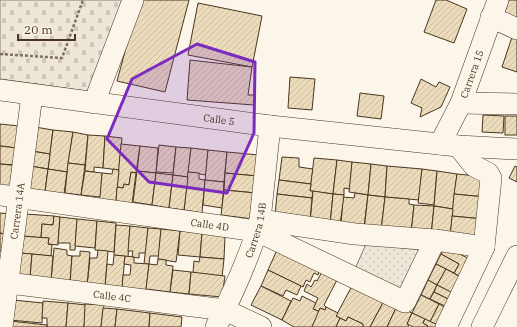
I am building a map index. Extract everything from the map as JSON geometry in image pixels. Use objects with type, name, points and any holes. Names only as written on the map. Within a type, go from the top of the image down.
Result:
[{"type":"street","points":[[94,103],[133,0]]},
{"type":"street","points":[[495,8],[517,29]]},
{"type":"street","name":"Carrera 15","points":[[449,145],[461,103],[495,8]]},
{"type":"street","name":"Calle 5","points":[[0,90],[270,126],[449,145],[517,149]]},
{"type":"street","name":"Carrera 14A","points":[[2,327],[10,196],[32,95]]},
{"type":"street","points":[[461,103],[517,104]]},
{"type":"street","name":"Carrera 14B","points":[[220,319],[259,226],[270,126]]},
{"type":"street","points":[[446,327],[484,247],[491,178],[488,173],[474,166],[449,145]]},
{"type":"street","name":"Calle 4D","points":[[10,196],[259,226],[435,240],[484,247]]},
{"type":"street","name":"Calle 4D","points":[[259,226],[405,302],[435,240]]},
{"type":"street","points":[[482,327],[517,256]]},
{"type":"street","name":"Calle 4C","points":[[4,282],[261,327]]},
{"type":"path","points":[[0,54],[62,58],[83,0]]},
{"type":"highlighted area","points":[[197,44],[255,62],[254,133],[227,193],[149,182],[107,139],[132,79]]},
{"type":"green space","points":[[0,0],[130,0],[93,92],[0,79]]},
{"type":"green space","points":[[366,244],[424,250],[403,296],[354,271]]},
{"type":"building","points":[[139,0],[189,0],[165,92],[117,81]]},
{"type":"building","points":[[436,0],[446,0],[467,9],[454,43],[424,32]]},
{"type":"building","points":[[509,0],[517,0],[517,21],[503,16]]},
{"type":"building","points":[[198,3],[262,16],[252,67],[188,55]]},
{"type":"building","points":[[513,34],[517,35],[517,72],[502,67]]},
{"type":"building","points":[[190,60],[252,67],[248,95],[255,95],[254,105],[187,100]]},
{"type":"building","points":[[290,77],[315,79],[312,110],[288,108]]},
{"type":"building","points":[[421,79],[436,87],[439,82],[450,87],[441,107],[420,117],[422,108],[411,103]]},
{"type":"building","points":[[360,93],[384,96],[381,119],[357,116]]},
{"type":"building","points":[[483,115],[504,116],[503,133],[482,132]]},
{"type":"building","points":[[505,116],[517,116],[517,135],[505,135]]},
{"type":"building","points":[[0,124],[19,126],[17,148],[0,146]]},
{"type":"building","points":[[35,127],[53,130],[50,154],[31,151]]},
{"type":"building","points":[[53,130],[73,132],[67,172],[48,169]]},
{"type":"building","points":[[73,132],[88,135],[85,165],[68,163]]},
{"type":"building","points":[[88,135],[105,136],[103,168],[94,167],[94,172],[85,171]]},
{"type":"building","points":[[105,136],[122,138],[119,170],[103,168]]},
{"type":"building","points":[[121,144],[140,146],[136,173],[131,172],[129,185],[124,184],[123,188],[117,187]]},
{"type":"building","points":[[159,145],[176,147],[173,173],[156,172]]},
{"type":"building","points":[[0,146],[17,148],[16,165],[0,164]]},
{"type":"building","points":[[140,146],[158,148],[156,173],[137,171]]},
{"type":"building","points":[[176,147],[191,148],[188,177],[173,175]]},
{"type":"building","points":[[191,148],[208,150],[206,175],[188,172]]},
{"type":"building","points":[[208,150],[227,152],[224,182],[205,180]]},
{"type":"building","points":[[31,151],[50,154],[48,169],[30,166]]},
{"type":"building","points":[[227,152],[259,155],[257,176],[225,173]]},
{"type":"building","points":[[282,157],[299,158],[299,167],[313,169],[311,184],[279,180]]},
{"type":"building","points":[[314,158],[337,160],[333,194],[310,191]]},
{"type":"building","points":[[337,160],[352,162],[350,189],[344,188],[344,195],[333,194]]},
{"type":"building","points":[[352,162],[371,164],[368,195],[349,192]]},
{"type":"building","points":[[68,163],[85,165],[81,195],[65,193]]},
{"type":"building","points":[[0,164],[20,166],[18,188],[0,187]]},
{"type":"building","points":[[371,164],[387,166],[385,197],[368,195]]},
{"type":"building","points":[[30,166],[48,169],[45,191],[27,189]]},
{"type":"building","points":[[387,166],[422,169],[419,200],[385,197]]},
{"type":"building","points":[[515,166],[517,167],[517,182],[509,178]]},
{"type":"building","points":[[48,169],[67,172],[64,194],[45,192]]},
{"type":"building","points":[[113,169],[119,170],[116,201],[99,199],[102,173],[112,174]]},
{"type":"building","points":[[422,169],[437,171],[434,205],[418,203]]},
{"type":"building","points":[[85,171],[102,173],[100,197],[81,195]]},
{"type":"building","points":[[137,171],[156,173],[152,205],[133,202]]},
{"type":"building","points":[[437,171],[457,174],[453,209],[434,206]]},
{"type":"building","points":[[131,172],[136,173],[132,204],[116,202],[117,187],[123,188],[124,184],[129,185]]},
{"type":"building","points":[[188,172],[199,173],[199,179],[205,180],[202,213],[184,210]]},
{"type":"building","points":[[156,173],[173,175],[169,208],[152,205]]},
{"type":"building","points":[[225,173],[257,176],[256,193],[224,190]]},
{"type":"building","points":[[457,174],[487,177],[485,197],[454,194]]},
{"type":"building","points":[[173,175],[188,177],[184,210],[169,208]]},
{"type":"building","points":[[205,180],[224,182],[222,208],[203,205]]},
{"type":"building","points":[[279,180],[311,184],[310,191],[313,191],[312,198],[277,194]]},
{"type":"building","points":[[224,190],[256,193],[253,219],[221,215]]},
{"type":"building","points":[[313,191],[333,194],[330,225],[310,222]]},
{"type":"building","points":[[355,193],[368,195],[364,227],[341,225],[343,197],[354,198]]},
{"type":"building","points":[[277,194],[312,198],[310,220],[275,216]]},
{"type":"building","points":[[333,194],[344,195],[340,225],[330,225]]},
{"type":"building","points":[[454,194],[485,197],[483,219],[452,216]]},
{"type":"building","points":[[368,195],[385,197],[381,231],[364,230]]},
{"type":"building","points":[[385,197],[409,199],[409,204],[414,205],[411,234],[381,231]]},
{"type":"building","points":[[414,205],[434,206],[431,236],[411,234]]},
{"type":"building","points":[[434,206],[453,209],[450,238],[431,236]]},
{"type":"building","points":[[0,213],[11,214],[8,235],[0,233]]},
{"type":"building","points":[[25,214],[54,216],[53,225],[42,224],[41,238],[24,236]]},
{"type":"building","points":[[54,216],[60,217],[58,245],[48,244],[49,238],[41,238],[42,224],[53,225]]},
{"type":"building","points":[[452,216],[483,219],[481,242],[450,238]]},
{"type":"building","points":[[60,217],[77,219],[75,250],[70,250],[70,243],[58,243]]},
{"type":"building","points":[[77,219],[97,221],[95,248],[75,246]]},
{"type":"building","points":[[97,221],[116,223],[114,252],[95,250]]},
{"type":"building","points":[[116,225],[130,226],[128,257],[114,255]]},
{"type":"building","points":[[130,226],[148,228],[146,253],[139,253],[139,258],[132,257],[133,251],[128,251]]},
{"type":"building","points":[[148,228],[161,229],[159,256],[150,256],[149,264],[144,264]]},
{"type":"building","points":[[161,229],[180,231],[176,262],[158,259]]},
{"type":"building","points":[[180,231],[202,233],[200,257],[178,255]]},
{"type":"building","points":[[0,233],[8,235],[5,252],[0,251]]},
{"type":"building","points":[[202,233],[225,236],[224,259],[200,257]]},
{"type":"building","points":[[21,236],[49,238],[48,244],[52,245],[51,256],[20,253]]},
{"type":"building","points":[[445,247],[474,261],[466,280],[454,273],[459,264],[441,254]]},
{"type":"building","points":[[54,248],[67,250],[67,255],[72,256],[70,283],[51,281]]},
{"type":"building","points":[[98,250],[108,251],[105,287],[87,286],[90,258],[97,258]]},
{"type":"building","points":[[277,250],[320,269],[318,275],[314,273],[310,282],[306,280],[303,287],[268,270]]},
{"type":"building","points":[[80,251],[90,252],[87,286],[70,283],[72,256],[80,256]]},
{"type":"building","points":[[20,253],[32,254],[30,278],[18,277]]},
{"type":"building","points":[[32,254],[53,256],[51,280],[30,278]]},
{"type":"building","points":[[441,254],[459,264],[454,273],[436,264]]},
{"type":"building","points":[[114,255],[125,256],[122,289],[105,287],[107,264],[113,265]]},
{"type":"building","points":[[125,256],[134,257],[134,263],[149,264],[146,291],[122,289],[123,275],[130,275],[131,265],[124,264]]},
{"type":"building","points":[[200,257],[224,259],[222,277],[193,273],[194,261],[199,262]]},
{"type":"building","points":[[158,259],[166,260],[166,265],[173,266],[170,292],[146,289],[149,264],[157,265]]},
{"type":"building","points":[[436,264],[446,269],[437,285],[428,280]]},
{"type":"building","points":[[446,269],[466,280],[458,296],[437,285]]},
{"type":"building","points":[[173,270],[191,272],[189,294],[170,292]]},
{"type":"building","points":[[268,270],[301,286],[297,295],[286,290],[283,296],[261,286]]},
{"type":"building","points":[[323,270],[338,278],[324,305],[326,307],[325,310],[320,308],[320,312],[313,309],[318,298],[304,291],[307,284],[311,287],[315,280],[317,281]]},
{"type":"building","points":[[191,272],[225,276],[222,297],[189,294]]},
{"type":"building","points":[[428,280],[437,285],[430,299],[421,295]]},
{"type":"building","points":[[354,282],[385,299],[370,327],[362,327],[363,324],[348,317],[346,321],[336,316]]},
{"type":"building","points":[[437,285],[453,293],[450,300],[434,292]]},
{"type":"building","points":[[261,286],[291,301],[282,320],[251,305]]},
{"type":"building","points":[[434,292],[450,300],[447,307],[430,299]]},
{"type":"building","points":[[421,295],[439,304],[430,322],[412,313]]},
{"type":"building","points":[[302,296],[316,303],[313,309],[320,312],[312,327],[294,327],[282,320],[293,298],[300,301]]},
{"type":"building","points":[[385,299],[397,306],[387,327],[370,327]]},
{"type":"building","points":[[13,300],[43,303],[42,323],[10,320]]},
{"type":"building","points":[[43,301],[68,303],[66,327],[47,327],[47,318],[42,318]]},
{"type":"building","points":[[68,303],[86,305],[84,327],[66,327]]},
{"type":"building","points":[[85,304],[104,305],[101,327],[84,327]]},
{"type":"building","points":[[439,304],[451,310],[440,326],[430,322]]},
{"type":"building","points":[[397,306],[412,313],[407,324],[409,325],[408,327],[387,327]]},
{"type":"building","points":[[326,307],[338,313],[336,316],[340,318],[336,327],[312,327],[320,308],[325,310]]},
{"type":"building","points":[[103,308],[117,309],[115,327],[101,327]]},
{"type":"building","points":[[117,309],[150,313],[149,327],[115,327]]},
{"type":"building","points":[[150,313],[182,317],[181,327],[149,327]]},
{"type":"building","points":[[412,313],[425,319],[423,323],[428,326],[413,327],[407,324]]},
{"type":"building","points":[[348,317],[363,324],[363,327],[336,327],[340,318],[346,321]]},
{"type":"building","points":[[425,319],[440,326],[427,327],[428,326],[423,323]]},
{"type":"building","points":[[10,321],[47,325],[47,327],[10,327]]}]
